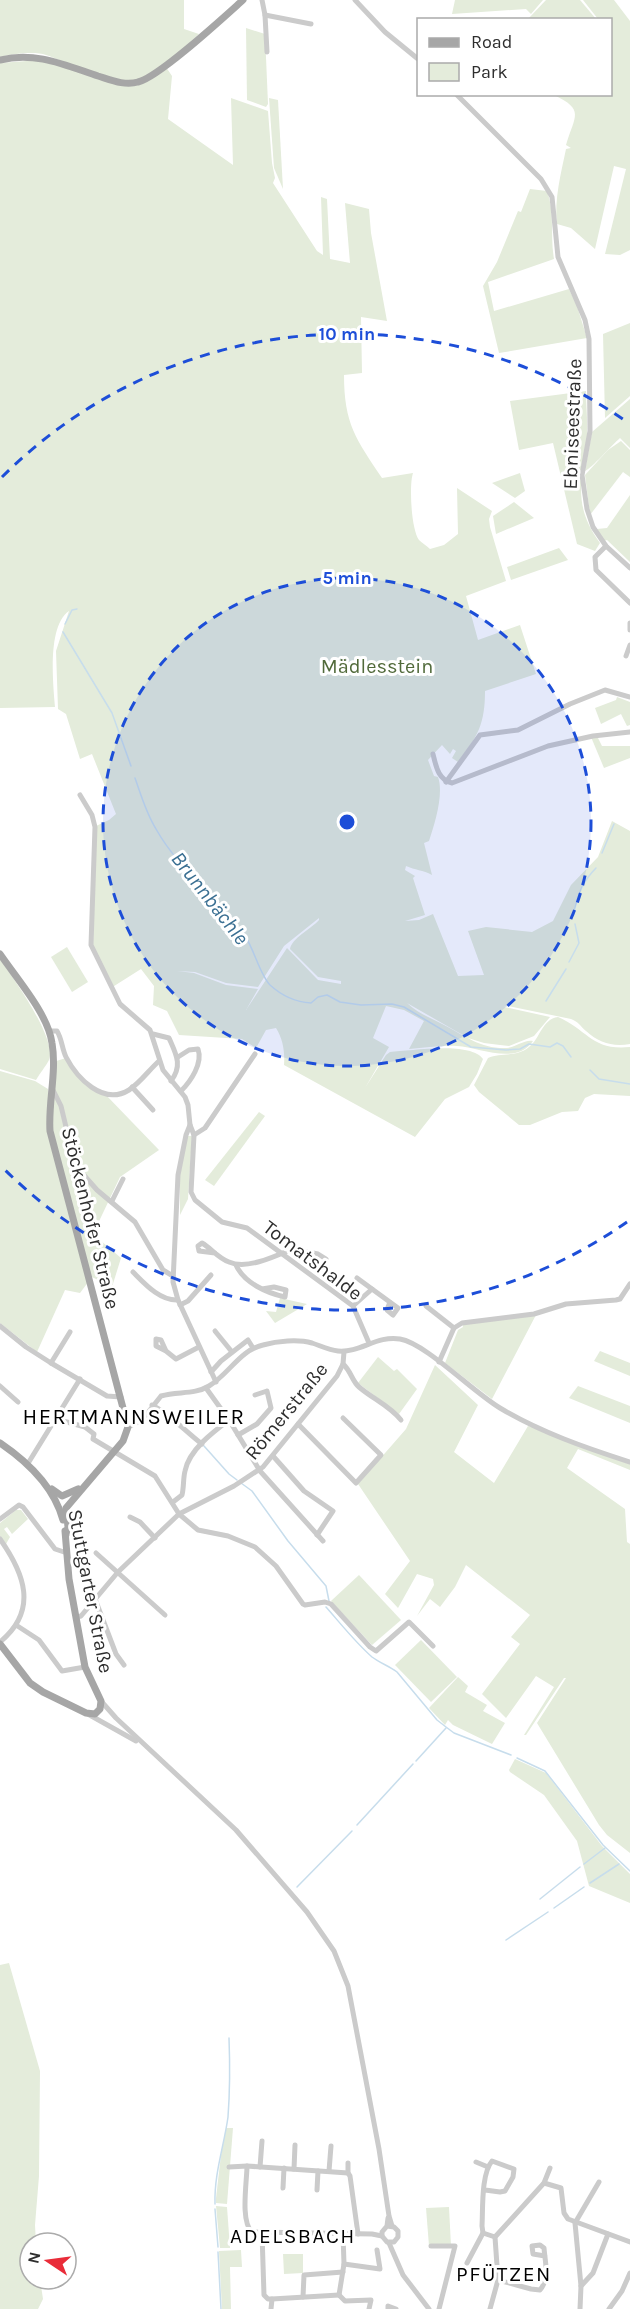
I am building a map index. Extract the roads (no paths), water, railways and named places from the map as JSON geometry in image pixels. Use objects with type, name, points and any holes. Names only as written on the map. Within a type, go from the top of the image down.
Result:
[{"type":"main road","points":[[0,60],[12,57],[39,57],[113,81],[139,82],[156,73],[243,0]]},
{"type":"main road","name":"Stöckenhofer Straße","points":[[0,954],[49,1031],[53,1062],[49,1110],[50,1131],[128,1427]]},
{"type":"main road","points":[[66,1535],[68,1527],[66,1508],[123,1441],[128,1427]]},
{"type":"main road","name":"Stuttgarter Straße","points":[[0,1443],[27,1465],[45,1484],[58,1504],[66,1535],[69,1579],[85,1667],[101,1701]]},
{"type":"main road","points":[[45,1484],[62,1496],[83,1486]]},
{"type":"main road","points":[[0,1643],[30,1683],[43,1692],[86,1713],[98,1712],[101,1701]]},
{"type":"street","points":[[262,0],[266,15],[267,52]]},
{"type":"street","points":[[358,2],[386,32],[417,58]]},
{"type":"street","points":[[266,15],[311,24]]},
{"type":"street","name":"Ebniseestraße","points":[[458,96],[541,179],[552,197],[558,257],[585,320],[589,339],[590,431],[583,467],[583,487],[593,527],[606,546],[630,568]]},
{"type":"street","points":[[606,546],[595,557],[596,570],[630,603]]},
{"type":"street","points":[[630,623],[630,630]]},
{"type":"street","points":[[626,656],[630,645]]},
{"type":"street","points":[[446,782],[480,735],[518,730],[570,704],[605,690],[630,697]]},
{"type":"street","points":[[433,754],[439,774],[446,782],[455,783],[548,746],[593,736],[630,732]]},
{"type":"street","points":[[80,795],[92,815],[95,827],[91,945],[120,1004],[153,1034],[169,1038],[178,1057],[178,1071],[171,1081]]},
{"type":"street","points":[[49,1031],[57,1031],[59,1034],[72,1068],[91,1087],[104,1093],[117,1095],[132,1087],[159,1061]]},
{"type":"street","points":[[153,1034],[159,1061],[171,1081],[181,1091],[191,1082],[200,1054],[198,1049],[192,1049],[178,1057]]},
{"type":"street","points":[[194,1135],[205,1128],[255,1054]]},
{"type":"street","points":[[51,1086],[62,1106],[77,1166],[88,1182],[135,1222],[163,1270],[173,1276]]},
{"type":"street","points":[[132,1087],[153,1110]]},
{"type":"street","points":[[232,1088],[239,1092]]},
{"type":"street","name":"Tomatshalde","points":[[181,1091],[188,1105],[190,1125],[194,1135],[191,1192],[195,1200],[222,1222],[247,1228],[353,1306],[369,1343]]},
{"type":"street","points":[[190,1125],[178,1175],[173,1276],[179,1302],[216,1382]]},
{"type":"street","points":[[112,1201],[123,1179]]},
{"type":"street","points":[[236,1265],[283,1254],[292,1249],[318,1254],[326,1259]]},
{"type":"street","points":[[214,1253],[236,1265],[244,1276],[262,1289]]},
{"type":"street","points":[[134,1272],[151,1290],[179,1302],[188,1301],[211,1275]]},
{"type":"street","points":[[357,1278],[390,1302]]},
{"type":"street","points":[[439,1362],[454,1328],[462,1323],[534,1314],[566,1304],[616,1300],[620,1299],[630,1284]]},
{"type":"street","points":[[353,1306],[372,1289]]},
{"type":"street","points":[[426,1306],[454,1328]]},
{"type":"street","points":[[0,1326],[26,1347],[107,1396],[121,1397]]},
{"type":"street","points":[[215,1331],[232,1352]]},
{"type":"street","points":[[51,1363],[70,1332]]},
{"type":"street","points":[[128,1427],[142,1420],[161,1396],[194,1393],[216,1382],[253,1348],[269,1344],[302,1342],[344,1352],[386,1338],[399,1338],[410,1342],[439,1362],[489,1401],[528,1423],[598,1452],[630,1462]]},
{"type":"street","points":[[211,1372],[248,1340],[253,1348]]},
{"type":"street","points":[[166,1352],[176,1359],[199,1347]]},
{"type":"street","name":"Römerstraße","points":[[77,1617],[81,1616],[118,1572],[179,1514],[260,1471],[337,1376],[344,1352]]},
{"type":"street","points":[[342,1364],[351,1372],[357,1385],[401,1420]]},
{"type":"street","points":[[27,1465],[80,1379]]},
{"type":"street","points":[[0,1386],[18,1402]]},
{"type":"street","points":[[206,1388],[229,1420],[260,1471],[323,1541]]},
{"type":"street","points":[[238,1435],[257,1424],[271,1408],[267,1391],[255,1395]]},
{"type":"street","points":[[152,1405],[167,1413],[202,1444]]},
{"type":"street","points":[[298,1424],[356,1483],[381,1455],[343,1418]]},
{"type":"street","points":[[56,1419],[88,1428],[94,1434],[93,1439],[155,1476],[179,1514],[198,1530],[228,1536],[255,1546],[276,1566],[303,1604],[325,1602],[331,1604],[376,1651],[409,1622],[433,1646]]},
{"type":"street","points":[[173,1502],[182,1495],[187,1464],[214,1431],[229,1420]]},
{"type":"street","points":[[273,1456],[304,1491],[333,1511],[316,1535]]},
{"type":"street","points":[[0,1519],[19,1505],[23,1507],[55,1549],[67,1553]]},
{"type":"street","points":[[130,1517],[140,1522],[155,1538]]},
{"type":"street","points":[[0,1539],[15,1559],[21,1575],[23,1603],[16,1625],[0,1643]]},
{"type":"street","points":[[96,1553],[165,1615]]},
{"type":"street","points":[[95,1599],[116,1654],[124,1665]]},
{"type":"street","points":[[16,1625],[39,1640],[62,1671],[85,1667]]},
{"type":"street","name":"Stuttgarter Straße","points":[[101,1701],[148,1748]]},
{"type":"street","points":[[86,1713],[148,1748],[236,1830],[307,1912],[334,1951],[348,1986],[379,2149],[390,2226],[399,2233],[392,2242]]},
{"type":"street","points":[[260,2167],[262,2141]]},
{"type":"street","points":[[294,2169],[295,2145]]},
{"type":"street","points":[[329,2171],[331,2146]]},
{"type":"street","points":[[476,2162],[488,2167]]},
{"type":"street","points":[[467,2263],[483,2233],[485,2190],[488,2167],[492,2162],[514,2169],[514,2174],[505,2191],[485,2190]]},
{"type":"street","points":[[348,2163],[358,2234]]},
{"type":"street","points":[[248,2166],[245,2207],[247,2227],[252,2232],[382,2234],[392,2242],[408,2283],[429,2309]]},
{"type":"street","points":[[229,2167],[248,2166],[348,2173]]},
{"type":"street","points":[[283,2188],[284,2168]]},
{"type":"street","points":[[490,2309],[498,2280],[495,2237],[544,2183],[550,2168]]},
{"type":"street","points":[[316,2190],[318,2171]]},
{"type":"street","points":[[580,2309],[581,2286],[575,2223],[599,2182]]},
{"type":"street","points":[[544,2183],[561,2188],[564,2213],[568,2219],[630,2242]]},
{"type":"street","points":[[382,2234],[390,2226]]},
{"type":"street","points":[[262,2233],[264,2295],[267,2299],[339,2295],[345,2301],[371,2300],[369,2309]]},
{"type":"street","points":[[483,2233],[495,2237]]},
{"type":"street","points":[[339,2295],[344,2265],[343,2234]]},
{"type":"street","points":[[581,2286],[593,2273],[608,2234]]},
{"type":"street","points":[[431,2246],[454,2246],[439,2309]]},
{"type":"street","points":[[344,2265],[380,2269],[377,2250]]},
{"type":"street","points":[[498,2280],[540,2290],[546,2276],[545,2256]]},
{"type":"street","points":[[303,2297],[304,2274],[343,2272]]},
{"type":"street","points":[[609,2309],[622,2291],[630,2273]]},
{"type":"street","points":[[271,2309],[272,2299]]},
{"type":"street","points":[[388,2308],[396,2309]]},
{"type":"waterway","points":[[65,624],[72,610],[77,609]]},
{"type":"waterway","name":"Brunnbächle","points":[[63,632],[112,713],[131,766]]},
{"type":"waterway","name":"Brunnbächle","points":[[135,778],[149,817],[165,844],[245,936],[266,981],[279,992],[294,1000],[311,1003],[318,997],[327,995],[340,1002],[361,1005],[392,1004],[404,1007],[471,1047],[506,1050],[520,1049],[529,1044],[550,1047],[557,1043],[563,1046],[571,1057]]},
{"type":"waterway","points":[[602,853],[614,824]]},
{"type":"waterway","points":[[574,915],[581,890],[587,878],[596,868]]},
{"type":"waterway","points":[[569,962],[579,943],[575,924]]},
{"type":"waterway","points":[[546,1001],[566,969]]},
{"type":"waterway","name":"Brunnbächle","points":[[590,1070],[599,1079],[630,1084]]},
{"type":"waterway","points":[[204,1446],[237,1480]]},
{"type":"waterway","points":[[241,1483],[252,1491],[288,1541],[326,1586],[329,1601]]},
{"type":"waterway","points":[[326,1607],[372,1657],[397,1672],[437,1720],[454,1733],[511,1755]]},
{"type":"waterway","points":[[416,1761],[446,1728]]},
{"type":"waterway","points":[[517,1758],[545,1771],[603,1845],[630,1871]]},
{"type":"waterway","points":[[357,1825],[413,1764]]},
{"type":"waterway","points":[[297,1887],[352,1831]]},
{"type":"waterway","points":[[584,1864],[605,1848]]},
{"type":"waterway","points":[[590,1883],[619,1864]]},
{"type":"waterway","points":[[540,1899],[580,1867]]},
{"type":"waterway","points":[[554,1908],[584,1887]]},
{"type":"waterway","points":[[506,1940],[548,1912]]},
{"type":"waterway","points":[[215,2204],[218,2171],[228,2117],[229,2038]]},
{"type":"waterway","points":[[215,2209],[218,2247]]},
{"type":"waterway","points":[[218,2252],[221,2309]]},
{"type":"district","name":"HERTMANNSWEILER","points":[[134,1416]]},
{"type":"district","name":"ADELSBACH","points":[[293,2236]]},
{"type":"district","name":"PFÜTZEN","points":[[504,2274]]},
{"type":"park label","name":"Mädlesstein","points":[[377,666]]}]
